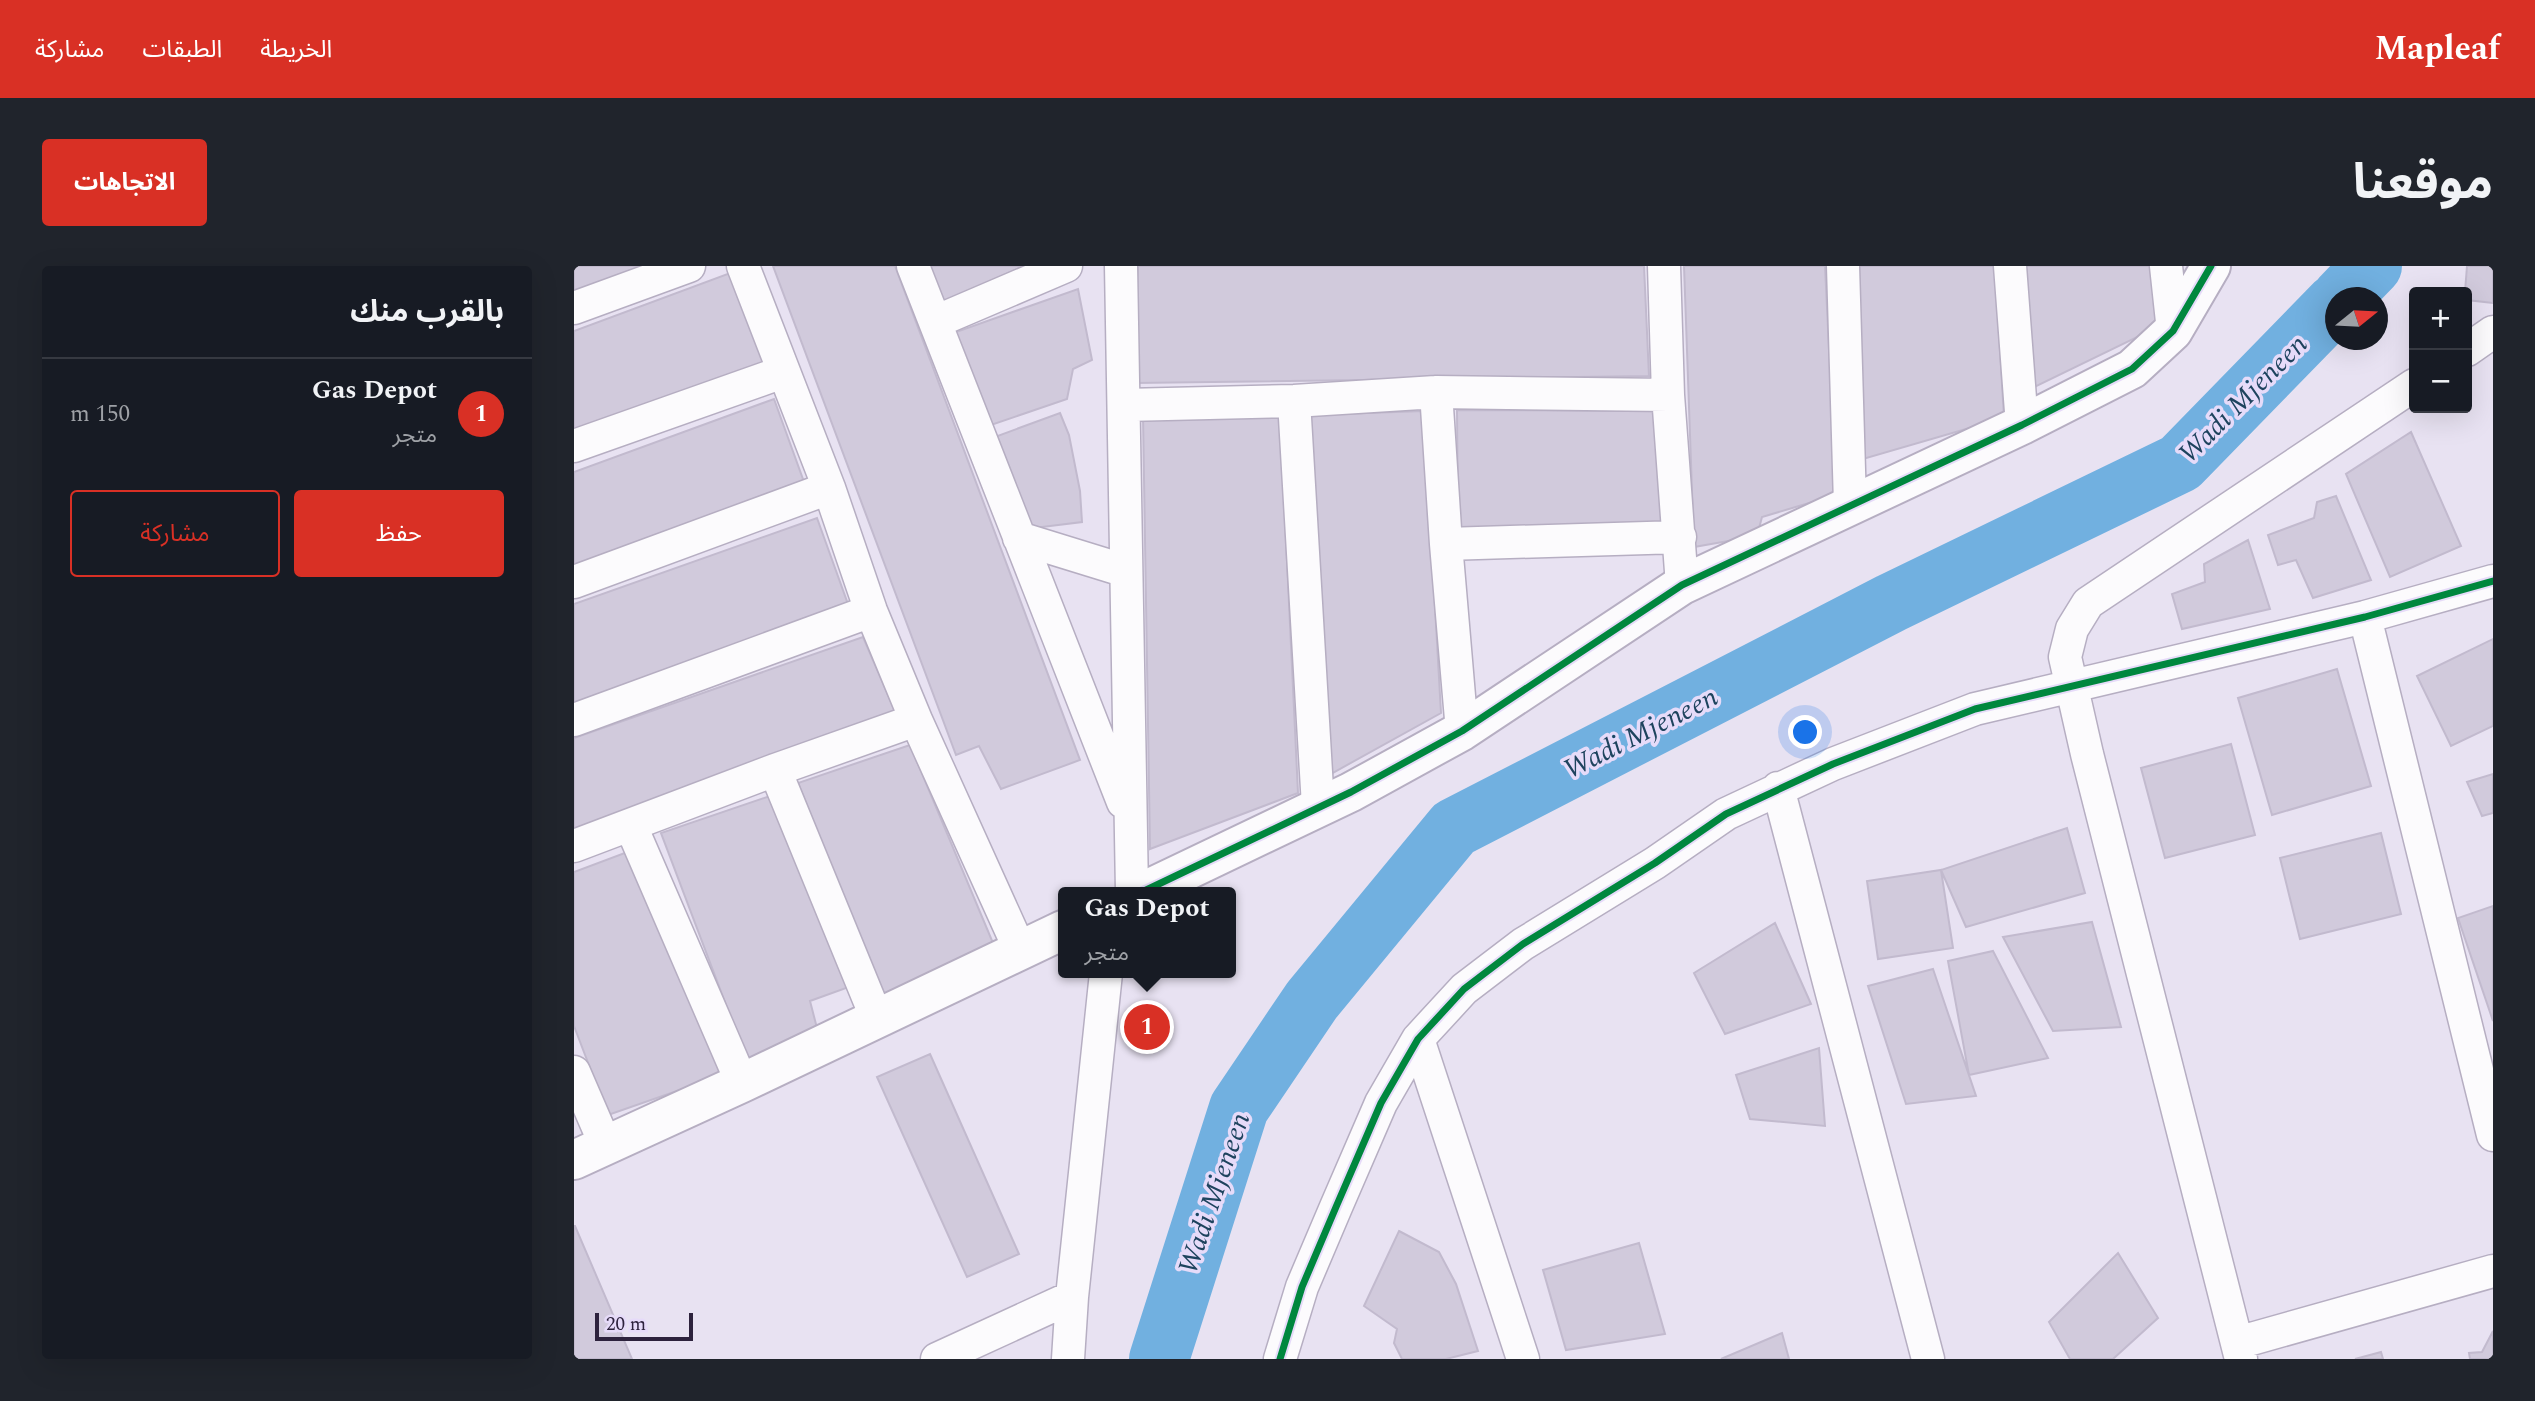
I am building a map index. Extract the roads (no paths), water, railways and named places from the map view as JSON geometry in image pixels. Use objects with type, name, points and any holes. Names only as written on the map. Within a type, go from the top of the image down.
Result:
[{"type":"street","points":[[574,308],[689,266]]},
{"type":"street","points":[[743,266],[830,488],[872,611],[916,720],[1020,950]]},
{"type":"street","points":[[913,266],[1131,821]]},
{"type":"street","points":[[935,322],[1066,266]]},
{"type":"street","points":[[1121,266],[1132,887]]},
{"type":"street","points":[[1664,266],[1668,395],[1682,585]]},
{"type":"street","points":[[1843,266],[1850,505]]},
{"type":"street","points":[[2010,266],[2022,425]]},
{"type":"street","points":[[2166,266],[2173,331]]},
{"type":"street","points":[[1152,887],[1352,792],[1462,731],[1682,585],[2022,425],[2132,369],[2173,331],[2211,266]]},
{"type":"street","points":[[2468,350],[2493,332]]},
{"type":"street","points":[[574,446],[783,372]]},
{"type":"street","points":[[2409,389],[2088,603],[2072,629],[2065,657],[2239,1351],[2493,1271]]},
{"type":"street","points":[[1125,405],[1294,401],[1436,392],[1668,395]]},
{"type":"street","points":[[1436,392],[1462,731]]},
{"type":"street","points":[[1294,401],[1318,806]]},
{"type":"street","points":[[574,582],[830,488]]},
{"type":"street","points":[[1446,544],[1680,537]]},
{"type":"street","points":[[1019,538],[1126,571]]},
{"type":"street","points":[[1280,1359],[1302,1287],[1336,1207],[1381,1103],[1418,1039],[1464,989],[1522,944],[1655,863],[1726,814],[1833,764],[1975,709],[2365,617],[2493,581]]},
{"type":"street","points":[[574,720],[872,611]]},
{"type":"street","points":[[2365,617],[2493,1135]]},
{"type":"street","points":[[574,846],[916,720]]},
{"type":"street","points":[[775,770],[877,1019]]},
{"type":"street","points":[[1778,788],[1928,1359]]},
{"type":"street","points":[[631,826],[742,1083]]},
{"type":"street","points":[[574,1072],[590,1153],[1058,932]]},
{"type":"street","points":[[1068,1359],[1072,1297],[1106,978]]},
{"type":"street","points":[[1418,1039],[1523,1359]]},
{"type":"street","points":[[937,1359],[1072,1297]]},
{"type":"waterway","name":"Wadi Mjeneen","points":[[2352,287],[2372,266]]},
{"type":"waterway","name":"Wadi Mjeneen","points":[[1159,1359],[1239,1108],[1312,1000],[1454,828],[1891,603],[2180,463],[2325,314]]},
{"type":"place","name":"Gas Depot","points":[[1147,1027]]}]
